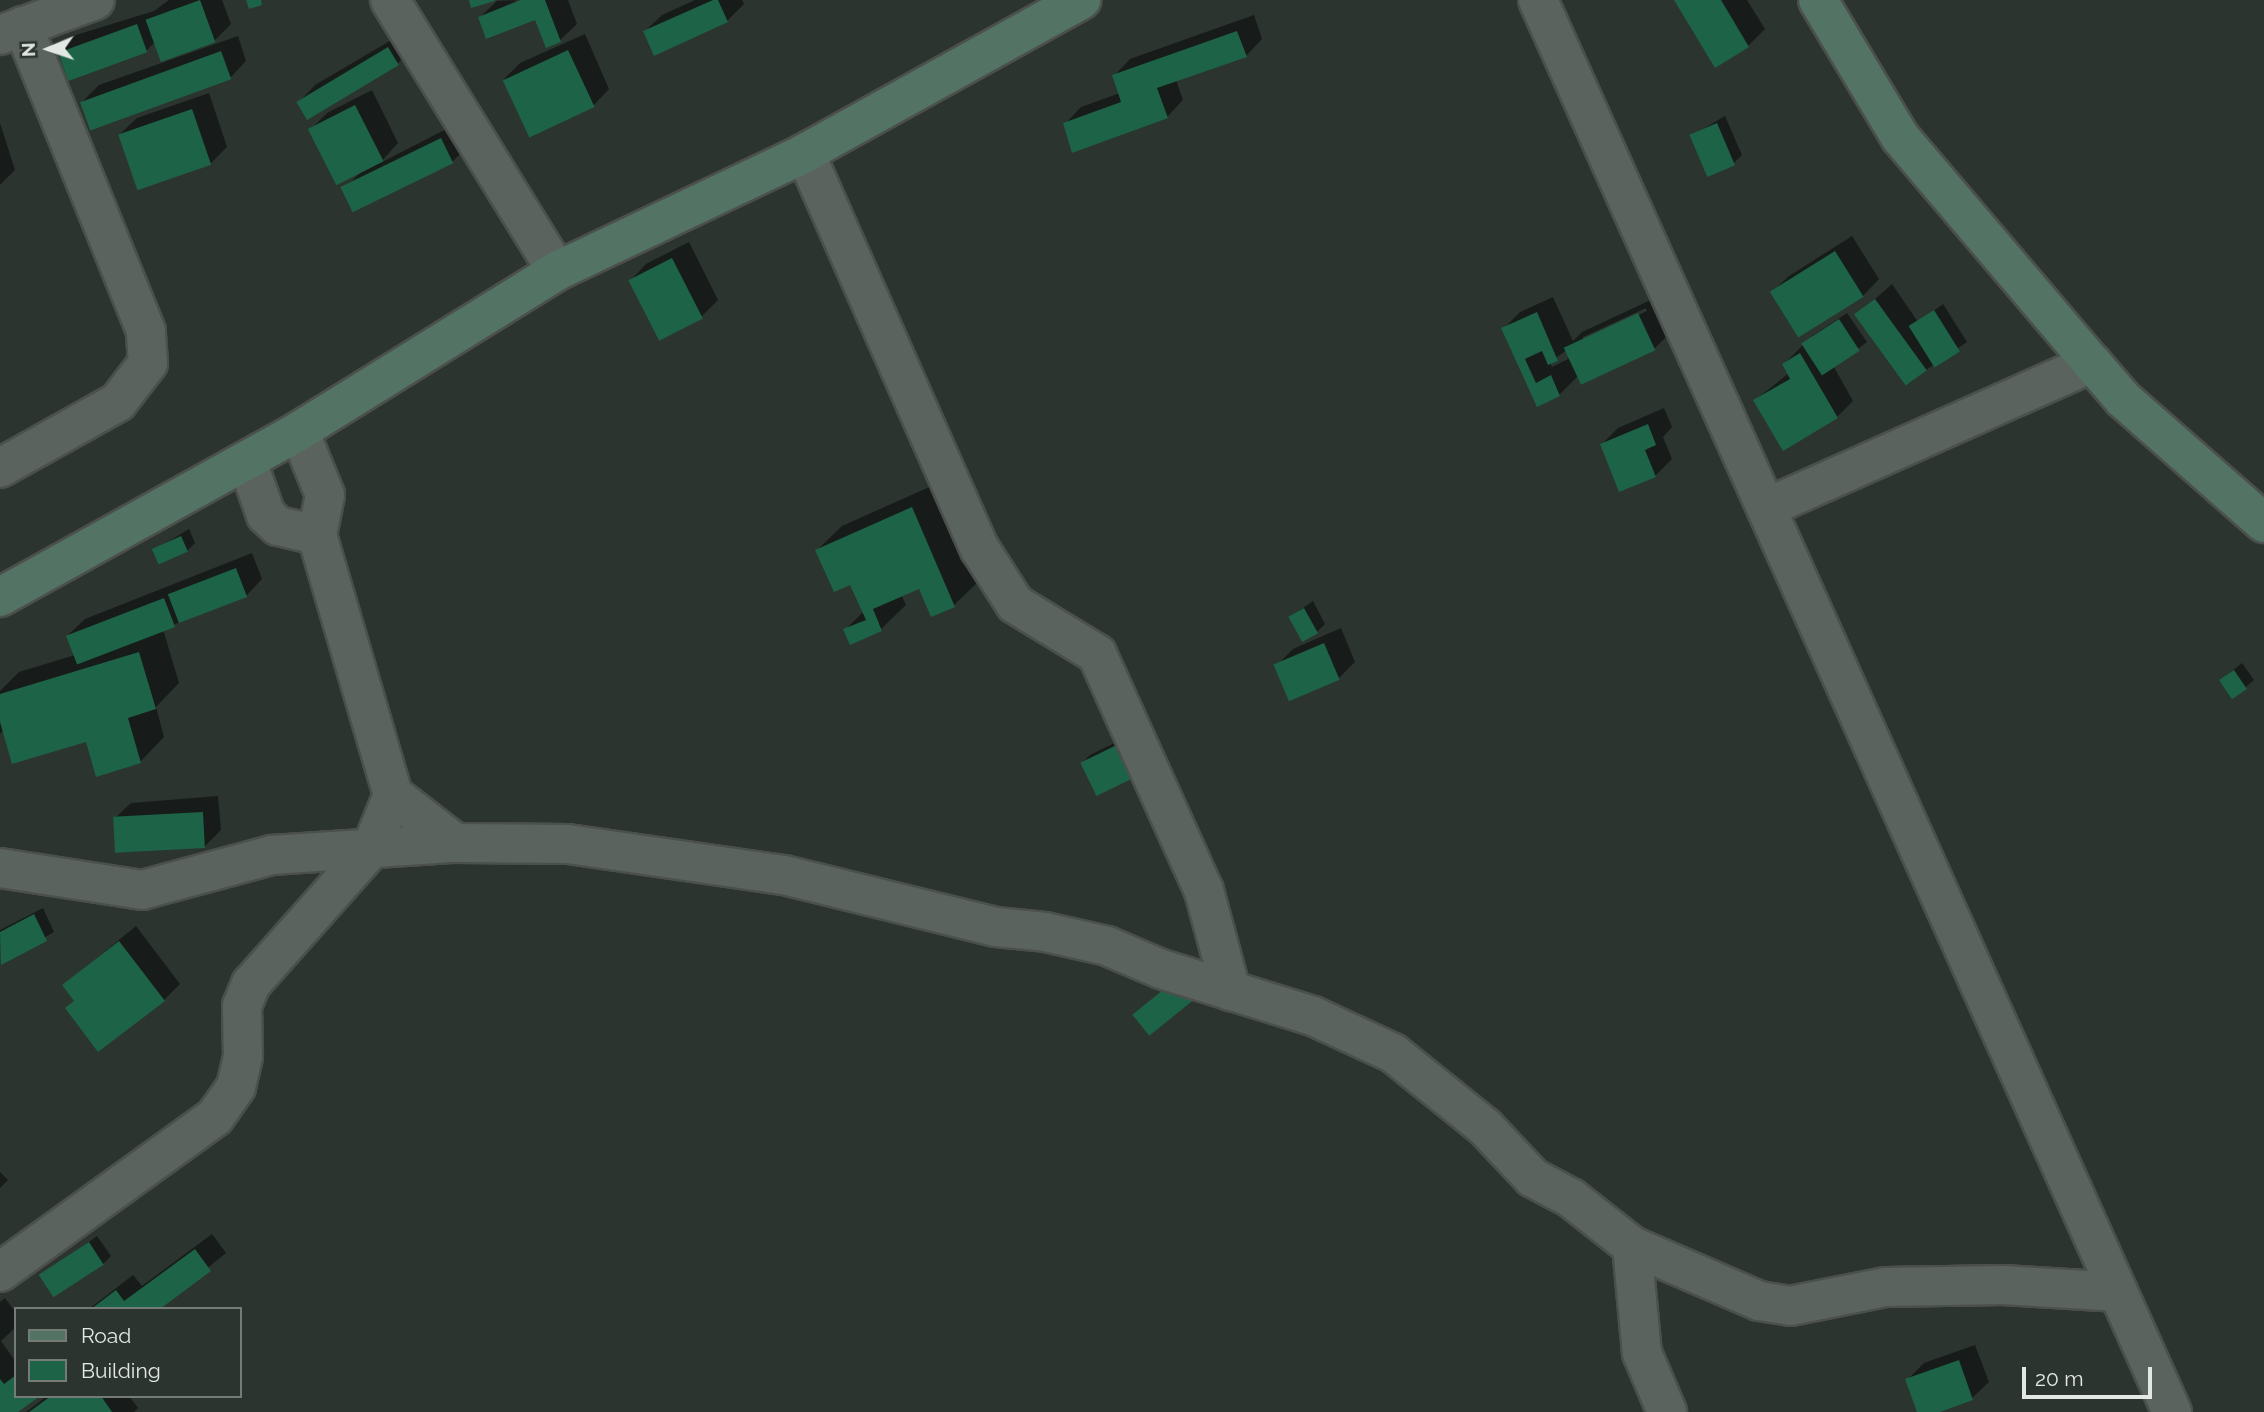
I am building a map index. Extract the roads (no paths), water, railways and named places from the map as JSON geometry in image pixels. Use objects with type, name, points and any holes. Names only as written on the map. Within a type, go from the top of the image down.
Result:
[{"type":"main road","points":[[0,597],[299,431],[557,271],[805,153],[1081,0]]},
{"type":"main road","points":[[1818,0],[1900,137],[2092,363],[2123,399],[2264,523]]},
{"type":"street","points":[[0,468],[118,402],[148,363],[146,331],[12,31],[95,0]]},
{"type":"street","points":[[390,0],[557,271]]},
{"type":"street","points":[[1538,0],[2172,1412]]},
{"type":"street","points":[[805,153],[980,549],[1014,604],[1097,654],[1204,891],[1231,991]]},
{"type":"street","points":[[1766,508],[2092,363]]},
{"type":"street","points":[[299,431],[325,495],[317,535],[393,795],[455,843]]},
{"type":"street","points":[[247,461],[266,515],[278,526],[317,535]]},
{"type":"street","points":[[0,1272],[215,1117],[236,1087],[243,1056],[242,1006],[251,984],[371,849],[393,795]]},
{"type":"street","points":[[0,868],[142,890],[272,855],[455,843],[568,844],[784,876],[996,927],[1045,932],[1107,946],[1231,991],[1313,1016],[1393,1053],[1485,1127],[1533,1178],[1571,1198],[1632,1246],[1759,1301],[1790,1306],[1886,1287],[2004,1285],[2118,1292]]},
{"type":"street","points":[[1632,1246],[1642,1353],[1667,1412]]}]
